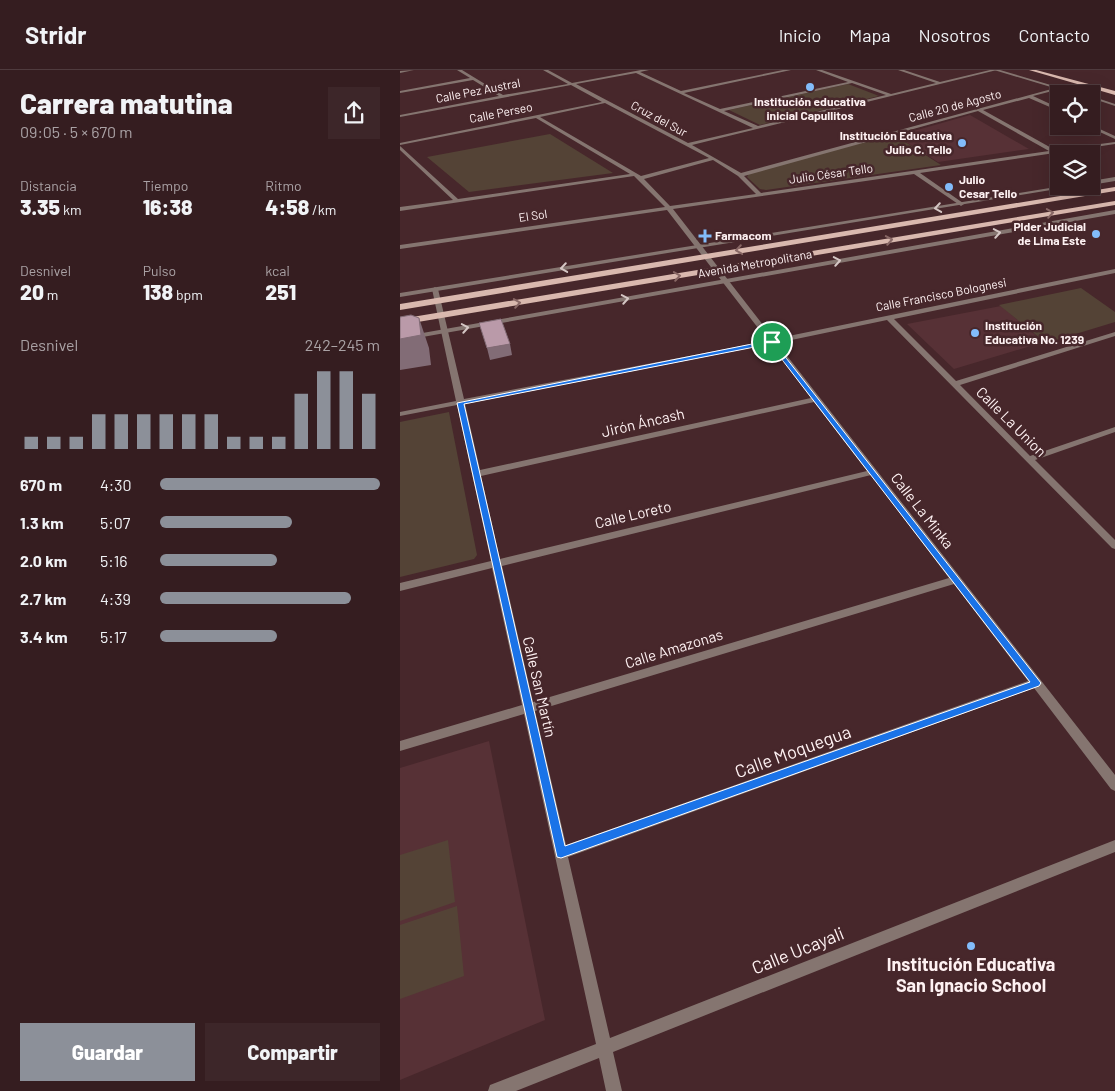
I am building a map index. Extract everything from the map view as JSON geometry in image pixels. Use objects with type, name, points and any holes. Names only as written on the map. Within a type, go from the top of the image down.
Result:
[{"type":"main road","points":[[1031,70],[1115,93]]},
{"type":"main road","name":"Avenida Metropolitana","points":[[400,307],[436,295],[705,256],[1115,188]]},
{"type":"main road","name":"Avenida Metropolitana","points":[[400,322],[1115,202]]},
{"type":"street","points":[[400,72],[412,70]]},
{"type":"street","points":[[460,70],[503,97]]},
{"type":"street","name":"Cruz del Sur","points":[[545,70],[713,159],[740,175],[759,194]]},
{"type":"street","name":"Calle Pez Austral","points":[[400,116],[647,70]]},
{"type":"street","points":[[681,92],[789,70]]},
{"type":"street","points":[[818,70],[891,95]]},
{"type":"street","points":[[900,70],[939,84]]},
{"type":"street","points":[[687,145],[996,70],[1050,85]]},
{"type":"street","points":[[636,72],[758,128]]},
{"type":"street","points":[[400,92],[474,79]]},
{"type":"street","points":[[720,110],[852,82]]},
{"type":"street","name":"Calle 20 de Agosto","points":[[740,175],[1050,90]]},
{"type":"street","points":[[1029,96],[1050,106]]},
{"type":"street","points":[[1100,100],[1115,105]]},
{"type":"street","name":"Calle Perseo","points":[[400,146],[606,102]]},
{"type":"street","points":[[979,110],[1050,150]]},
{"type":"street","points":[[536,116],[640,178],[713,159]]},
{"type":"street","points":[[1100,130],[1115,138]]},
{"type":"street","name":"Julio César Tello","points":[[1097,145],[1115,142]]},
{"type":"street","points":[[400,146],[457,201]]},
{"type":"street","name":"Julio César Tello","points":[[669,208],[1050,153]]},
{"type":"street","points":[[914,172],[961,204]]},
{"type":"street","points":[[400,209],[633,175]]},
{"type":"street","name":"Calle La Minka","points":[[640,178],[669,208],[1115,785]]},
{"type":"street","points":[[1100,182],[1115,180]]},
{"type":"street","name":"Avenida Metropolitana","points":[[400,295],[436,295],[698,246],[1050,190]]},
{"type":"street","name":"El Sol","points":[[400,247],[669,208]]},
{"type":"street","name":"Avenida Metropolitana","points":[[400,339],[1115,212]]},
{"type":"street","name":"Calle Francisco Bolognesi","points":[[400,414],[772,342],[1115,272]]},
{"type":"street","name":"Calle San Martín","points":[[436,295],[614,1091]]},
{"type":"street","name":"Calle La Union","points":[[888,317],[1115,546]]},
{"type":"street","points":[[955,384],[1115,334]]},
{"type":"street","name":"Jirón Áncash","points":[[476,474],[816,399]]},
{"type":"street","points":[[1029,460],[1115,429]]},
{"type":"street","name":"Calle Loreto","points":[[400,587],[873,472]]},
{"type":"street","name":"Calle Amazonas","points":[[400,746],[956,580]]},
{"type":"street","name":"Calle Moquegua","points":[[561,853],[1036,683]]},
{"type":"street","name":"Calle Ucayali","points":[[496,1091],[1115,846]]},
{"type":"shaded area","points":[[848,84],[879,96],[760,125],[729,110]]},
{"type":"shaded area","name":"Institución Educativa Julio C. Tello","points":[[970,115],[1029,149],[938,162],[896,136]]},
{"type":"shaded area","points":[[550,134],[613,173],[469,192],[427,157]]},
{"type":"shaded area","points":[[891,135],[896,136],[941,165],[766,190],[760,189],[747,177],[749,173]]},
{"type":"shaded area","points":[[1081,288],[1115,312],[1115,322],[1046,343],[999,305]]},
{"type":"shaded area","name":"Institución Educativa No. 1239","points":[[1001,306],[1044,342],[954,369],[907,324]]},
{"type":"shaded area","points":[[449,412],[477,555],[474,559],[400,577],[400,422]]},
{"type":"shaded area","points":[[489,741],[545,1020],[400,1080],[400,768]]},
{"type":"shaded area","points":[[448,840],[455,902],[400,921],[400,855]]},
{"type":"shaded area","points":[[457,906],[464,976],[400,999],[400,925]]},
{"type":"building","points":[[411,315],[419,318],[421,335],[400,339],[400,317]]},
{"type":"building","points":[[501,319],[510,344],[487,348],[479,323]]},
{"type":"place","name":"Institución educativa inicial Capullitos","points":[[810,87]]},
{"type":"place","name":"Institución Educativa Julio C. Tello","points":[[962,143]]},
{"type":"place","name":"Julio Cesar Tello","points":[[949,187]]},
{"type":"place","name":"Plder Judicial de Lima Este","points":[[1096,234]]},
{"type":"place","name":"Farmacom","points":[[705,236]]},
{"type":"place","name":"Institución Educativa No. 1239","points":[[975,333]]},
{"type":"place","name":"Institución Educativa San Ignacio School","points":[[971,946]]},
{"type":"route","points":[[772,342],[1036,683],[561,853],[460,403],[772,342]]}]
